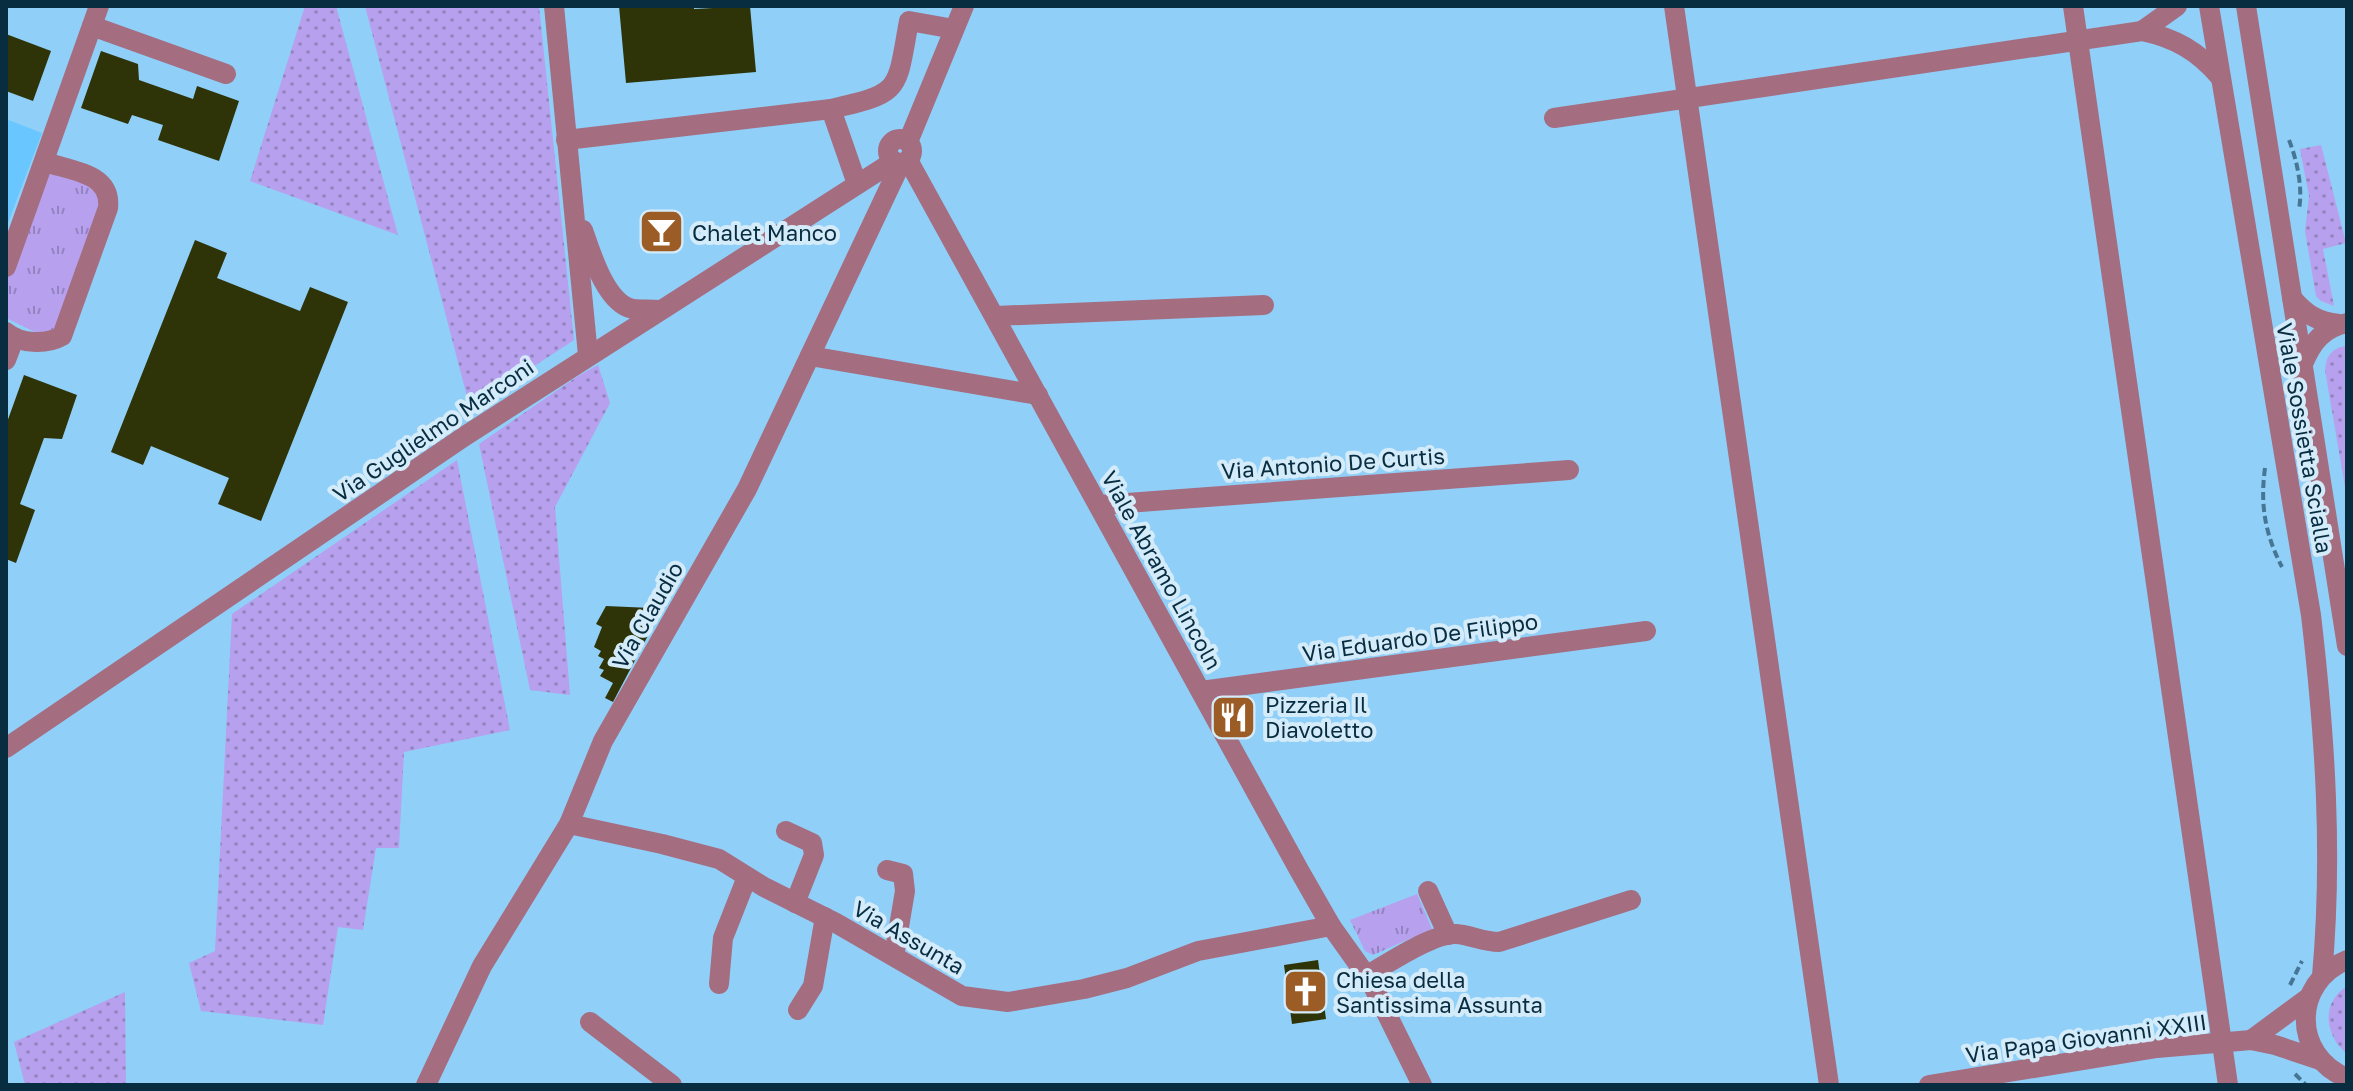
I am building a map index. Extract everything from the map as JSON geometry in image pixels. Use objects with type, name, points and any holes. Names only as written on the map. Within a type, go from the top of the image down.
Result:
[{"type":"street","points":[[6,267],[99,6]]},
{"type":"street","points":[[554,6],[588,355]]},
{"type":"street","name":"Via Claudio","points":[[426,1085],[482,966],[569,824],[603,741],[747,489],[903,157],[964,6]]},
{"type":"street","points":[[1674,6],[1829,1085]]},
{"type":"street","points":[[2073,6],[2228,1085]]},
{"type":"street","points":[[2142,31],[2177,6]]},
{"type":"street","name":"Viale Sossietta Scialla","points":[[2209,6],[2311,615],[2324,754],[2327,861],[2322,976]]},
{"type":"street","name":"Viale Sossietta Scialla","points":[[2246,6],[2303,364],[2338,524],[2347,646]]},
{"type":"street","points":[[566,140],[831,109],[871,100],[891,90],[899,75],[909,21],[954,29]]},
{"type":"street","points":[[92,26],[226,74]]},
{"type":"street","points":[[1554,118],[2142,31],[2180,42],[2205,59],[2220,77]]},
{"type":"street","points":[[831,109],[857,184]]},
{"type":"street","name":"Via Guglielmo Marconi","points":[[6,748],[588,355],[903,157]]},
{"type":"street","name":"Viale Abramo Lincoln","points":[[903,157],[995,316],[1331,926],[1366,976],[1422,1085]]},
{"type":"street","points":[[6,360],[10,336],[53,341],[62,336],[108,208],[106,186],[96,179],[45,162]]},
{"type":"street","points":[[572,199],[594,262],[609,292],[630,309],[659,310]]},
{"type":"street","points":[[2292,298],[2313,318],[2343,324]]},
{"type":"street","points":[[995,316],[1264,305]]},
{"type":"street","points":[[2303,364],[2317,337],[2343,324]]},
{"type":"street","points":[[810,356],[1038,395]]},
{"type":"street","name":"Via Antonio De Curtis","points":[[1100,505],[1569,470]]},
{"type":"street","name":"Via Eduardo De Filippo","points":[[1201,691],[1646,631]]},
{"type":"street","name":"Via Assunta","points":[[569,824],[719,859],[962,996],[1008,1002],[1084,989],[1127,978],[1198,951],[1331,926]]},
{"type":"street","points":[[786,831],[812,843],[814,855],[795,903]]},
{"type":"street","points":[[887,870],[903,874],[905,891],[894,956]]},
{"type":"street","points":[[719,984],[723,938],[747,877]]},
{"type":"street","points":[[1428,891],[1448,935]]},
{"type":"street","points":[[1366,976],[1439,937],[1454,934],[1482,942],[1499,942],[1631,900]]},
{"type":"street","points":[[798,1010],[813,986],[825,917]]},
{"type":"street","name":"Viale Sossietta Scialla","points":[[2308,998],[2322,976],[2347,960]]},
{"type":"street","points":[[2251,1040],[2308,998]]},
{"type":"street","points":[[2308,998],[2305,1024],[2312,1049],[2343,1079]]},
{"type":"street","points":[[590,1022],[672,1085]]},
{"type":"street","name":"Via Papa Giovanni XXIII","points":[[1929,1085],[2157,1048],[2251,1040],[2320,1060]]},
{"type":"path","points":[[2265,457],[2261,497],[2263,510],[2269,541],[2284,575]]},
{"type":"path","points":[[2289,988],[2304,955]]},
{"type":"shaded area","points":[[6,119],[42,133],[6,228]]},
{"type":"green space","points":[[305,6],[336,6],[398,235],[250,181]]},
{"type":"green space","points":[[365,6],[539,6],[574,340],[470,408]]},
{"type":"green space","points":[[2321,145],[2346,243],[2323,249],[2334,306],[2316,296],[2305,231],[2309,196],[2300,149]]},
{"type":"green space","points":[[46,157],[109,197],[53,341],[6,318],[6,271]]},
{"type":"green space","points":[[2345,346],[2347,499],[2325,370],[2330,354]]},
{"type":"green space","points":[[598,365],[610,403],[555,507],[570,695],[530,690],[479,444]]},
{"type":"green space","points":[[457,460],[510,730],[404,752],[399,848],[376,848],[363,930],[338,927],[323,1025],[201,1011],[189,963],[215,951],[232,614]]},
{"type":"green space","points":[[1417,894],[1432,929],[1373,955],[1365,951],[1350,920]]},
{"type":"green space","points":[[2347,986],[2347,1054],[2330,1029],[2329,1010],[2338,993]]},
{"type":"green space","points":[[125,992],[126,1085],[25,1085],[14,1042]]},
{"type":"building","points":[[619,6],[694,6],[694,9],[750,6],[756,72],[626,83]]},
{"type":"building","points":[[6,34],[51,51],[33,101],[6,91]]},
{"type":"building","points":[[101,51],[138,64],[139,80],[193,99],[197,86],[239,101],[219,161],[158,140],[163,125],[132,115],[128,124],[81,108]]},
{"type":"building","points":[[653,217],[661,217],[667,227],[661,237],[653,237],[647,231],[647,223]]},
{"type":"building","points":[[195,240],[227,253],[217,278],[300,311],[310,287],[348,302],[261,521],[218,504],[229,478],[151,446],[143,465],[111,452]]},
{"type":"building","points":[[24,375],[77,395],[62,439],[44,438],[20,504],[35,510],[16,563],[6,559],[6,425]]},
{"type":"building","points":[[606,606],[651,608],[653,626],[613,702],[605,698],[613,683],[600,676],[604,670],[599,668],[604,659],[598,656],[601,651],[594,647],[602,627],[596,624]]},
{"type":"building","name":"Chiesa della Santissima Assunta","points":[[1318,960],[1326,1019],[1292,1024],[1284,965]]},
{"type":"place","name":"Chalet Manco","points":[[661,232]]},
{"type":"place","name":"Pizzeria Il Diavoletto","points":[[1234,717]]},
{"type":"place","name":"Chiesa della Santissima Assunta","points":[[1305,992]]}]
